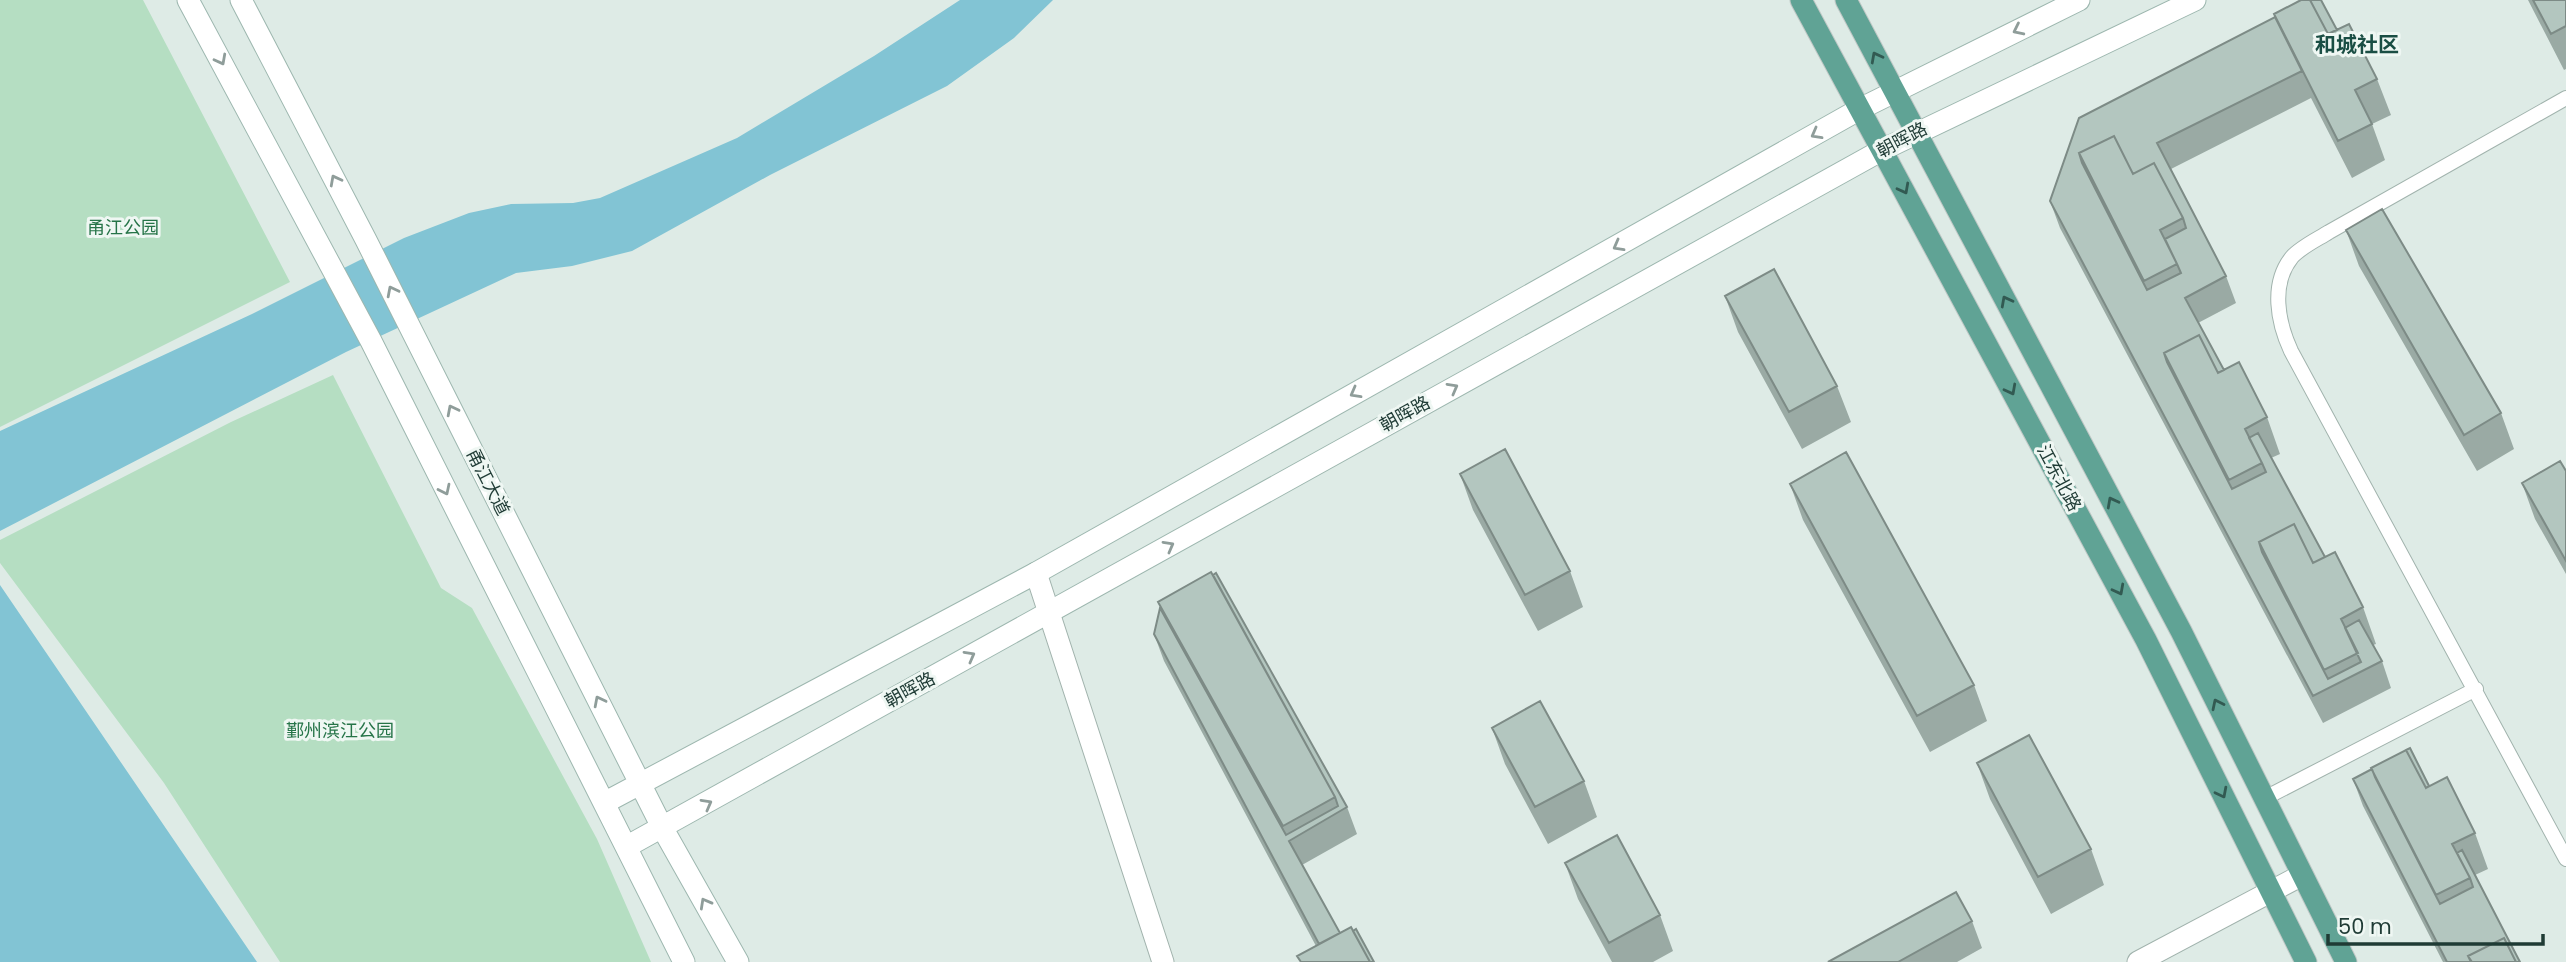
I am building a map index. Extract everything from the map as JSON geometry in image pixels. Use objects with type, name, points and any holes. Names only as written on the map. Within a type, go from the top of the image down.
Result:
[{"type":"main road","points":[[188,0],[371,341],[684,962]]},
{"type":"main road","name":"甬江大道","points":[[241,0],[418,341],[663,828],[738,962]]},
{"type":"main road","name":"江东北路","points":[[1801,0],[2146,640],[2306,962]]},
{"type":"main road","name":"江东北路","points":[[1846,0],[2181,631],[2346,962]]},
{"type":"main road","points":[[604,803],[1036,573],[1860,109],[2080,0]]},
{"type":"main road","name":"朝晖路","points":[[626,847],[1882,150],[2195,0]]},
{"type":"main road","points":[[1036,573],[1163,962]]},
{"type":"main road","points":[[2138,962],[2302,875]]},
{"type":"lane","points":[[2566,98],[2329,232],[2292,257],[2278,289],[2280,327],[2291,351],[2566,859]]},
{"type":"lane","points":[[2263,799],[2476,689]]},
{"type":"green space","name":"甬江公园","points":[[0,0],[143,0],[290,282],[0,427]]},
{"type":"green space","name":"鄞州滨江公园","points":[[333,375],[441,588],[472,608],[597,839],[651,962],[280,962],[164,783],[0,563],[0,540],[231,422]]},
{"type":"water","points":[[960,0],[1053,0],[1014,38],[947,86],[770,175],[632,251],[572,266],[516,273],[346,352],[0,531],[0,431],[252,314],[404,238],[469,213],[511,204],[573,203],[600,198],[737,138],[874,56]]},
{"type":"water","points":[[0,585],[257,962],[0,962]]},
{"type":"building","points":[[2301,0],[2310,0],[2328,34],[2349,24],[2377,79],[2355,90],[2372,124],[2338,141],[2274,14]]},
{"type":"building","points":[[2310,0],[2321,0],[2337,30],[2328,34]]},
{"type":"building","points":[[2533,0],[2566,0],[2566,26],[2551,34]]},
{"type":"building","points":[[2275,17],[2302,71],[2157,143],[2226,276],[2185,298],[2224,370],[2218,373],[2199,335],[2164,353],[2167,362],[2232,489],[2266,472],[2249,438],[2258,433],[2325,557],[2313,563],[2294,524],[2259,542],[2328,679],[2361,662],[2345,628],[2359,620],[2382,661],[2313,696],[2050,201],[2079,118]],"holes":[[[2114,136],[2133,174],[2154,163],[2186,228],[2165,239],[2181,273],[2147,290],[2079,153]]]},
{"type":"building","points":[[2114,136],[2133,174],[2154,163],[2183,218],[2160,230],[2177,264],[2144,281],[2079,153]]},
{"type":"building","points":[[2382,209],[2501,413],[2464,435],[2346,230]]},
{"type":"building","points":[[1774,269],[1837,386],[1789,412],[1725,296]]},
{"type":"building","points":[[2199,335],[2218,373],[2239,362],[2267,417],[2245,429],[2262,463],[2229,480],[2164,353]]},
{"type":"building","points":[[1505,449],[1570,571],[1525,595],[1460,474]]},
{"type":"building","points":[[1846,452],[1974,685],[1917,716],[1790,484]]},
{"type":"building","points":[[2560,461],[2566,471],[2566,561],[2522,483]]},
{"type":"building","points":[[2294,524],[2313,563],[2335,552],[2363,607],[2341,619],[2358,653],[2324,670],[2259,542]]},
{"type":"building","points":[[1211,572],[1335,797],[1283,826],[1158,602]]},
{"type":"building","points":[[1216,573],[1347,807],[1289,841],[1340,933],[1319,944],[1154,634],[1160,608],[1286,835],[1338,806],[1213,575]]},
{"type":"building","points":[[1540,701],[1584,781],[1535,807],[1492,728]]},
{"type":"building","points":[[2029,735],[2091,849],[2038,877],[1977,763]]},
{"type":"building","points":[[2410,748],[2429,786],[2426,788],[2406,750]]},
{"type":"building","points":[[2406,750],[2426,788],[2447,777],[2475,833],[2452,844],[2470,878],[2436,895],[2371,768]]},
{"type":"building","points":[[2372,769],[2440,904],[2473,887],[2457,853],[2462,850],[2520,962],[2516,962],[2504,938],[2468,956],[2471,962],[2447,962],[2353,779]]},
{"type":"building","points":[[1617,835],[1660,915],[1609,943],[1565,863]]},
{"type":"building","points":[[1956,892],[1972,921],[1898,962],[1828,962]]},
{"type":"building","points":[[1351,927],[1370,962],[1301,962],[1297,956]]},
{"type":"building","points":[[1356,929],[1374,962],[1370,962],[1353,931]]},
{"type":"building","points":[[2504,938],[2516,962],[2472,962],[2468,956]]},
{"type":"district","name":"和城社区","points":[[2357,45]]}]
